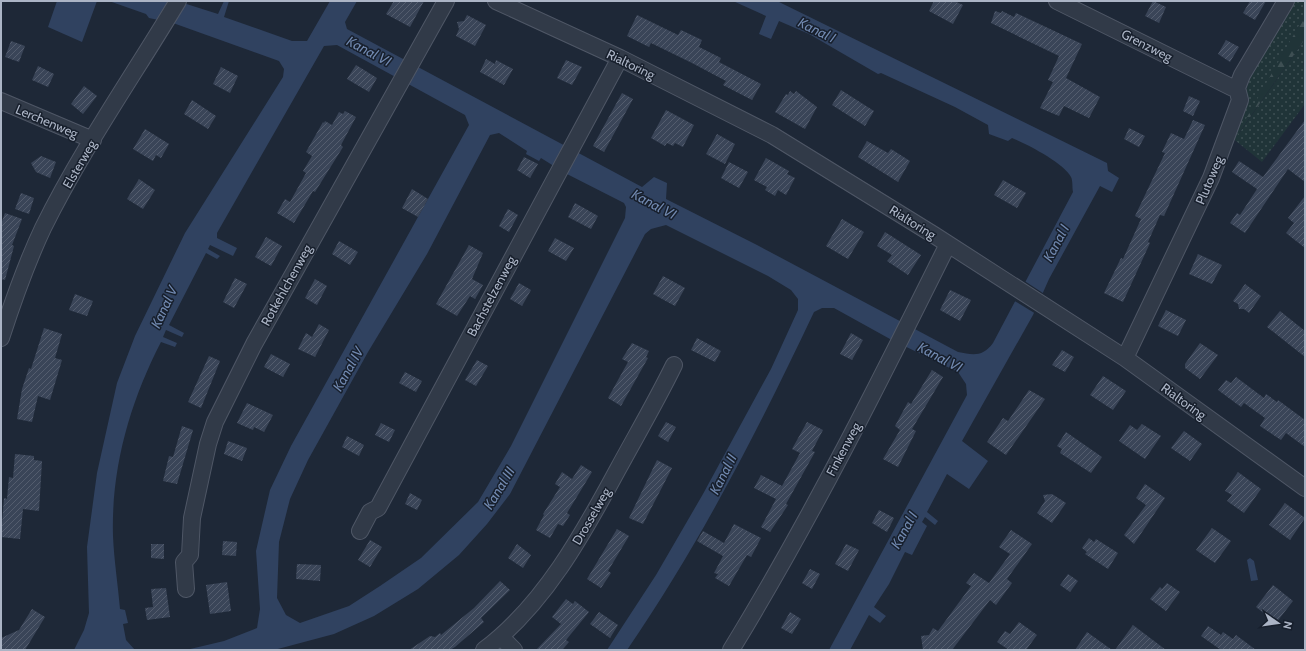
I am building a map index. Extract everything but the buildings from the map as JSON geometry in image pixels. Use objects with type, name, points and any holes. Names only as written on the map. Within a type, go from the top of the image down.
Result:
[{"type":"street","name":"Elsterweg","points":[[1,338],[15,296],[43,228],[93,140],[178,1]]},
{"type":"street","name":"Rotkehlchenweg","points":[[186,589],[184,562],[190,555],[192,518],[199,481],[215,422],[254,344],[446,1]]},
{"type":"street","name":"Rialtoring","points":[[496,1],[620,58],[772,135],[948,244],[1125,358],[1305,488]]},
{"type":"street","name":"Grenzweg","points":[[1057,1],[1233,88],[1237,88]]},
{"type":"street","name":"Plutoweg","points":[[1125,358],[1211,178],[1240,100],[1237,88],[1242,75],[1286,1]]},
{"type":"street","name":"Bachstelzenweg","points":[[360,531],[370,512],[378,508],[620,58]]},
{"type":"street","name":"Lerchenweg","points":[[1,101],[93,140]]},
{"type":"street","name":"Finkenweg","points":[[731,650],[774,578],[841,456],[948,244]]},
{"type":"street","name":"Drosselweg","points":[[484,650],[501,637],[528,608],[574,548],[674,365]]},
{"type":"street","points":[[501,637],[514,650]]},
{"type":"green space","points":[[1291,1],[1305,1],[1305,15],[1238,135],[1305,39],[1305,61],[1303,64],[1305,66],[1305,104],[1262,162],[1231,137],[1254,66]]},
{"type":"green space","points":[[1305,15],[1305,39],[1234,140]]},
{"type":"water","points":[[57,1],[97,1],[82,42],[48,27]]},
{"type":"water","points":[[109,1],[177,1],[218,14],[224,1],[229,1],[224,17],[292,41],[307,41],[330,1],[357,1],[345,22],[347,29],[642,187],[654,177],[667,183],[666,199],[757,245],[958,352],[963,353],[981,353],[989,348],[993,343],[1073,192],[1071,177],[1061,166],[1035,149],[1012,138],[1008,141],[989,134],[988,125],[955,107],[881,73],[878,74],[809,34],[779,21],[771,39],[759,34],[766,16],[733,1],[777,1],[1107,163],[1108,171],[1119,178],[1112,192],[1100,186],[1049,279],[1033,315],[962,441],[988,461],[969,489],[947,474],[927,512],[938,521],[935,525],[925,517],[922,522],[927,526],[912,555],[905,552],[889,584],[874,607],[886,616],[880,623],[869,615],[850,650],[829,650],[967,395],[966,384],[958,372],[890,339],[834,308],[822,308],[814,312],[772,399],[727,485],[704,527],[654,610],[627,650],[607,650],[656,575],[703,494],[771,369],[798,310],[798,299],[791,290],[768,276],[666,225],[651,229],[645,234],[510,494],[487,524],[459,555],[418,589],[374,616],[334,634],[274,650],[186,650],[224,641],[257,628],[260,609],[256,551],[270,490],[291,446],[469,125],[465,115],[337,45],[324,46],[217,233],[217,238],[237,248],[233,256],[210,245],[208,249],[220,256],[217,259],[206,253],[169,325],[184,333],[182,337],[166,330],[163,337],[177,343],[175,347],[161,342],[140,388],[132,412],[119,461],[115,485],[113,536],[120,609],[125,610],[128,623],[123,624],[126,640],[135,650],[74,650],[84,630],[89,613],[87,547],[97,473],[117,383],[135,336],[185,233],[283,77],[284,69],[279,61],[173,23],[149,18],[146,14]],"holes":[[[499,133],[527,151],[526,154],[539,161],[541,158],[565,173],[624,203],[626,207],[625,218],[511,446],[478,502],[421,558],[380,586],[349,606],[300,623],[286,615],[277,598],[279,542],[290,499],[308,460],[368,352],[427,254],[490,135]]]},
{"type":"water","points":[[1250,558],[1254,561],[1258,580],[1251,581],[1247,560]]},
{"type":"pier","points":[[1023,280],[1046,295],[1036,314],[1013,300]]},
{"type":"water label","name":"Kanal I","points":[[817,30]]},
{"type":"water label","name":"Kanal VI","points":[[369,51]]},
{"type":"water label","name":"Kanal VI","points":[[654,204]]},
{"type":"water label","name":"Kanal I","points":[[1056,243]]},
{"type":"water label","name":"Kanal V","points":[[164,307]]},
{"type":"water label","name":"Kanal VI","points":[[940,357]]},
{"type":"water label","name":"Kanal IV","points":[[348,369]]},
{"type":"water label","name":"Kanal II","points":[[723,474]]},
{"type":"water label","name":"Kanal III","points":[[499,488]]},
{"type":"water label","name":"Kanal I","points":[[904,530]]}]
